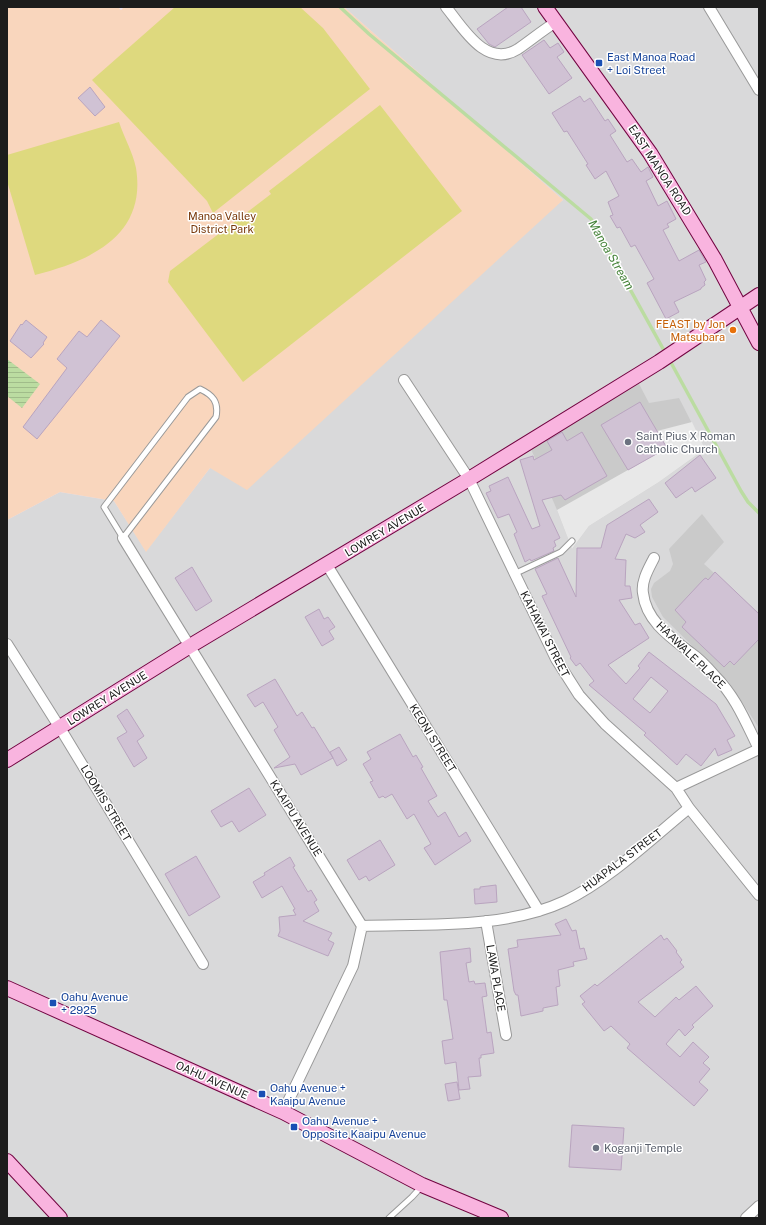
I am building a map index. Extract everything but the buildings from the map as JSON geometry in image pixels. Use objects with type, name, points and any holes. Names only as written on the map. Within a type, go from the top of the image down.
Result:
[{"type":"street","points":[[446,7],[479,46],[495,54],[518,49],[556,22]]},
{"type":"street","name":"EAST MANOA ROAD","points":[[545,7],[650,153],[715,260],[759,343]]},
{"type":"street","points":[[709,7],[759,90]]},
{"type":"street","name":"LOWREY AVENUE","points":[[7,760],[190,646],[327,565],[659,362],[740,306],[759,295]]},
{"type":"street","name":"KAHAWAI STREET","points":[[404,380],[469,479],[556,659],[579,695],[605,724],[676,788],[689,808],[759,895]]},
{"type":"street","name":"KAAIPU AVENUE","points":[[123,538],[362,926]]},
{"type":"street","name":"HAAWALE PLACE","points":[[654,558],[646,572],[642,591],[646,607],[664,632],[692,654],[726,688],[737,702],[759,749]]},
{"type":"street","name":"KEONI STREET","points":[[327,565],[539,911]]},
{"type":"street","name":"LOOMIS STREET","points":[[7,644],[60,728],[203,964]]},
{"type":"street","points":[[676,788],[759,749]]},
{"type":"street","name":"HUAPALA STREET","points":[[362,926],[486,921],[539,911],[565,900],[592,885],[689,808]]},
{"type":"street","name":"LAWA PLACE","points":[[486,921],[506,1035]]},
{"type":"street","points":[[283,1112],[354,966],[362,926]]},
{"type":"street","name":"OAHU AVENUE","points":[[7,988],[283,1112],[422,1185],[501,1218]]},
{"type":"street","points":[[7,1161],[60,1218]]},
{"type":"street","points":[[746,1218],[759,1206]]},
{"type":"lane","points":[[200,389],[207,392],[213,396],[216,403],[218,410],[216,417],[123,538],[104,507],[188,397],[200,389]]},
{"type":"lane","points":[[514,574],[560,552],[572,541]]},
{"type":"lane","points":[[389,1218],[412,1197],[422,1185]]},
{"type":"shaded area","points":[[175,7],[300,7],[323,28],[370,89],[213,213],[207,201],[92,80]]},
{"type":"shaded area","points":[[344,7],[759,7],[759,1218],[7,1218],[7,520],[60,492],[114,501],[146,551],[210,468],[563,200]]},
{"type":"shaded area","points":[[380,105],[462,211],[243,382],[168,282],[170,271],[271,194],[269,191]]},
{"type":"shaded area","points":[[119,122],[136,168],[137,192],[133,211],[123,228],[110,242],[94,253],[76,262],[35,275],[7,181],[7,155]]},
{"type":"shaded area","points":[[7,359],[40,384],[22,408],[7,396]]},
{"type":"shaded area","points":[[638,382],[649,403],[679,398],[705,449],[659,482],[589,526],[572,549],[528,442]]},
{"type":"shaded area","points":[[692,422],[705,449],[659,482],[589,526],[572,549],[557,510],[667,448],[657,431]]},
{"type":"shaded area","points":[[702,514],[724,542],[704,564],[759,613],[759,728],[729,682],[663,617],[652,597],[651,589],[654,583],[670,571],[673,564],[669,549]]},
{"type":"green space","name":"Manoa Valley District Park","points":[[7,7],[118,7],[121,10],[124,7],[344,7],[563,200],[247,490],[210,468],[146,552],[114,501],[60,492],[7,520]]},
{"type":"waterway","name":"Manoa Stream","points":[[340,7],[369,34],[591,219],[666,354]]},
{"type":"waterway","name":"Manoa Stream","points":[[669,359],[741,491],[748,502],[759,513]]},
{"type":"place","name":"East Manoa Road + Loi Street","points":[[599,63]]},
{"type":"place","name":"FEAST by Jon Matsubara","points":[[733,330]]},
{"type":"place","name":"Saint Pius X Roman Catholic Church","points":[[628,442]]},
{"type":"place","name":"Oahu Avenue + 2925","points":[[53,1003]]},
{"type":"place","name":"Oahu Avenue + Kaaipu Avenue","points":[[262,1094]]},
{"type":"place","name":"Oahu Avenue + Opposite Kaaipu Avenue","points":[[294,1127]]},
{"type":"place","name":"Koganji Temple","points":[[596,1148]]}]
